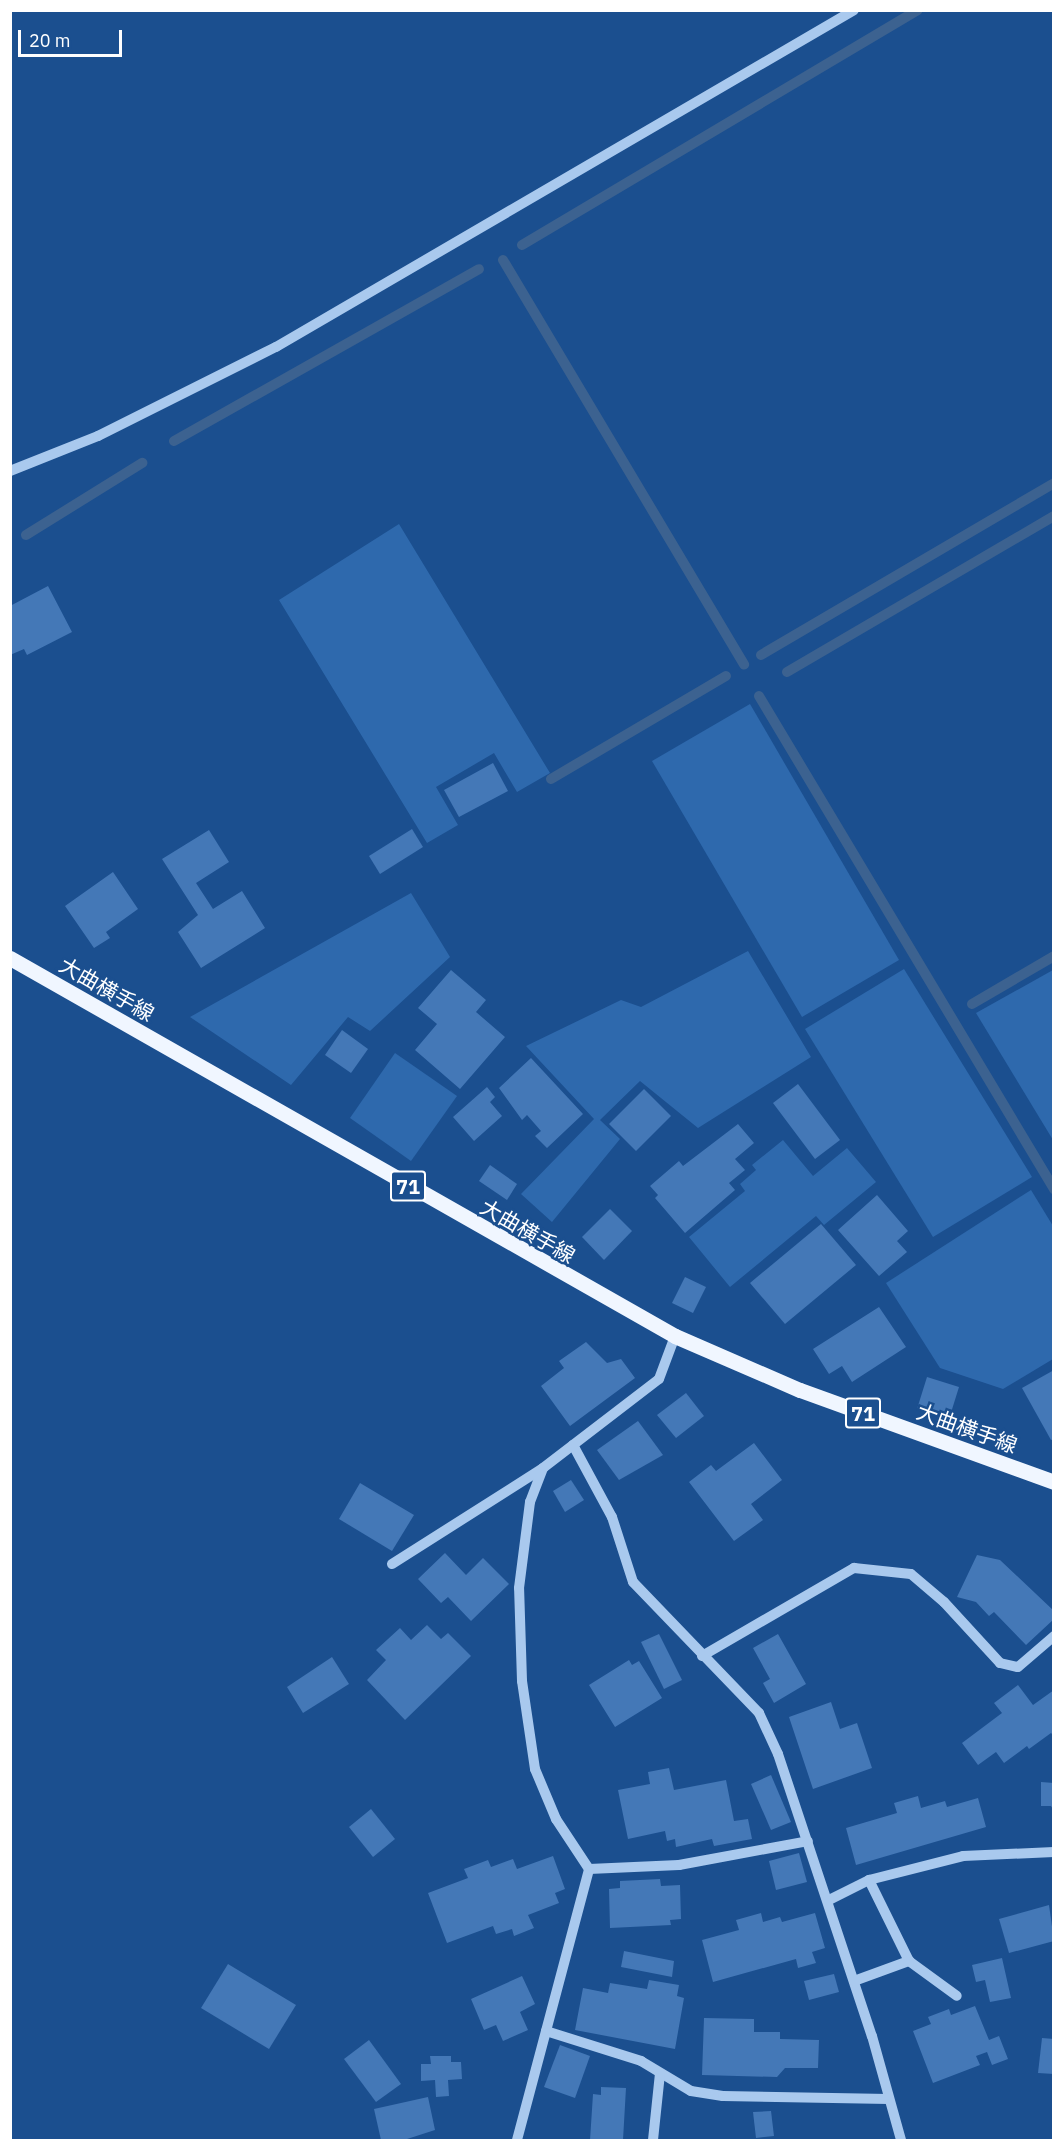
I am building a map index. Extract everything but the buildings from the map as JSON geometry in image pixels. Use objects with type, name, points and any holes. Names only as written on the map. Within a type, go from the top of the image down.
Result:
[{"type":"main road","name":"大曲横手線","points":[[10,958],[675,1336],[800,1390],[1053,1482]]},
{"type":"street","points":[[10,471],[98,436],[276,347],[854,10]]},
{"type":"street","points":[[392,1564],[543,1468],[658,1379],[675,1336]]},
{"type":"street","points":[[573,1445],[612,1517],[633,1581],[702,1656],[759,1713],[829,1900],[900,2140]]},
{"type":"street","points":[[517,2140],[589,1869],[556,1820],[535,1769],[522,1681],[519,1588],[530,1502],[543,1468]]},
{"type":"street","points":[[702,1656],[854,1568],[911,1574],[944,1602],[1000,1663],[1018,1667],[1053,1636]]},
{"type":"street","points":[[589,1869],[679,1865],[808,1841]]},
{"type":"street","points":[[829,1900],[869,1880],[963,1856],[1053,1852]]},
{"type":"street","points":[[869,1880],[909,1961],[957,1996]]},
{"type":"street","points":[[854,1981],[909,1961]]},
{"type":"street","points":[[546,2031],[641,2061],[691,2091],[723,2096],[889,2098]]},
{"type":"street","points":[[653,2140],[660,2073]]},
{"type":"shaded area","points":[[399,524],[550,773],[517,792],[494,753],[436,787],[458,825],[427,843],[279,600]]},
{"type":"shaded area","points":[[750,704],[899,960],[802,1017],[652,761]]},
{"type":"shaded area","points":[[411,893],[450,957],[370,1031],[348,1017],[291,1085],[190,1017]]},
{"type":"shaded area","points":[[748,951],[811,1057],[698,1128],[640,1081],[600,1120],[620,1139],[552,1222],[521,1194],[594,1119],[526,1046],[621,1000],[641,1007]]},
{"type":"shaded area","points":[[904,969],[1032,1177],[933,1237],[805,1029]]},
{"type":"shaded area","points":[[1053,970],[1053,1140],[976,1013]]},
{"type":"shaded area","points":[[395,1053],[457,1096],[411,1161],[350,1118]]},
{"type":"shaded area","points":[[783,1140],[813,1176],[847,1148],[876,1182],[824,1225],[816,1216],[730,1287],[689,1237],[745,1191],[740,1184],[756,1170],[752,1165]]},
{"type":"shaded area","points":[[1031,1190],[1053,1226],[1053,1359],[1003,1389],[940,1368],[886,1283]]},
{"type":"waterway","points":[[522,245],[918,10]]},
{"type":"waterway","points":[[503,260],[744,665]]},
{"type":"waterway","points":[[174,441],[479,269]]},
{"type":"waterway","points":[[26,535],[142,463]]},
{"type":"waterway","points":[[761,655],[1054,483]]},
{"type":"waterway","points":[[787,672],[1054,516]]},
{"type":"waterway","points":[[551,779],[726,676]]},
{"type":"waterway","points":[[759,696],[1054,1189]]},
{"type":"waterway","points":[[972,1004],[1054,956]]}]
